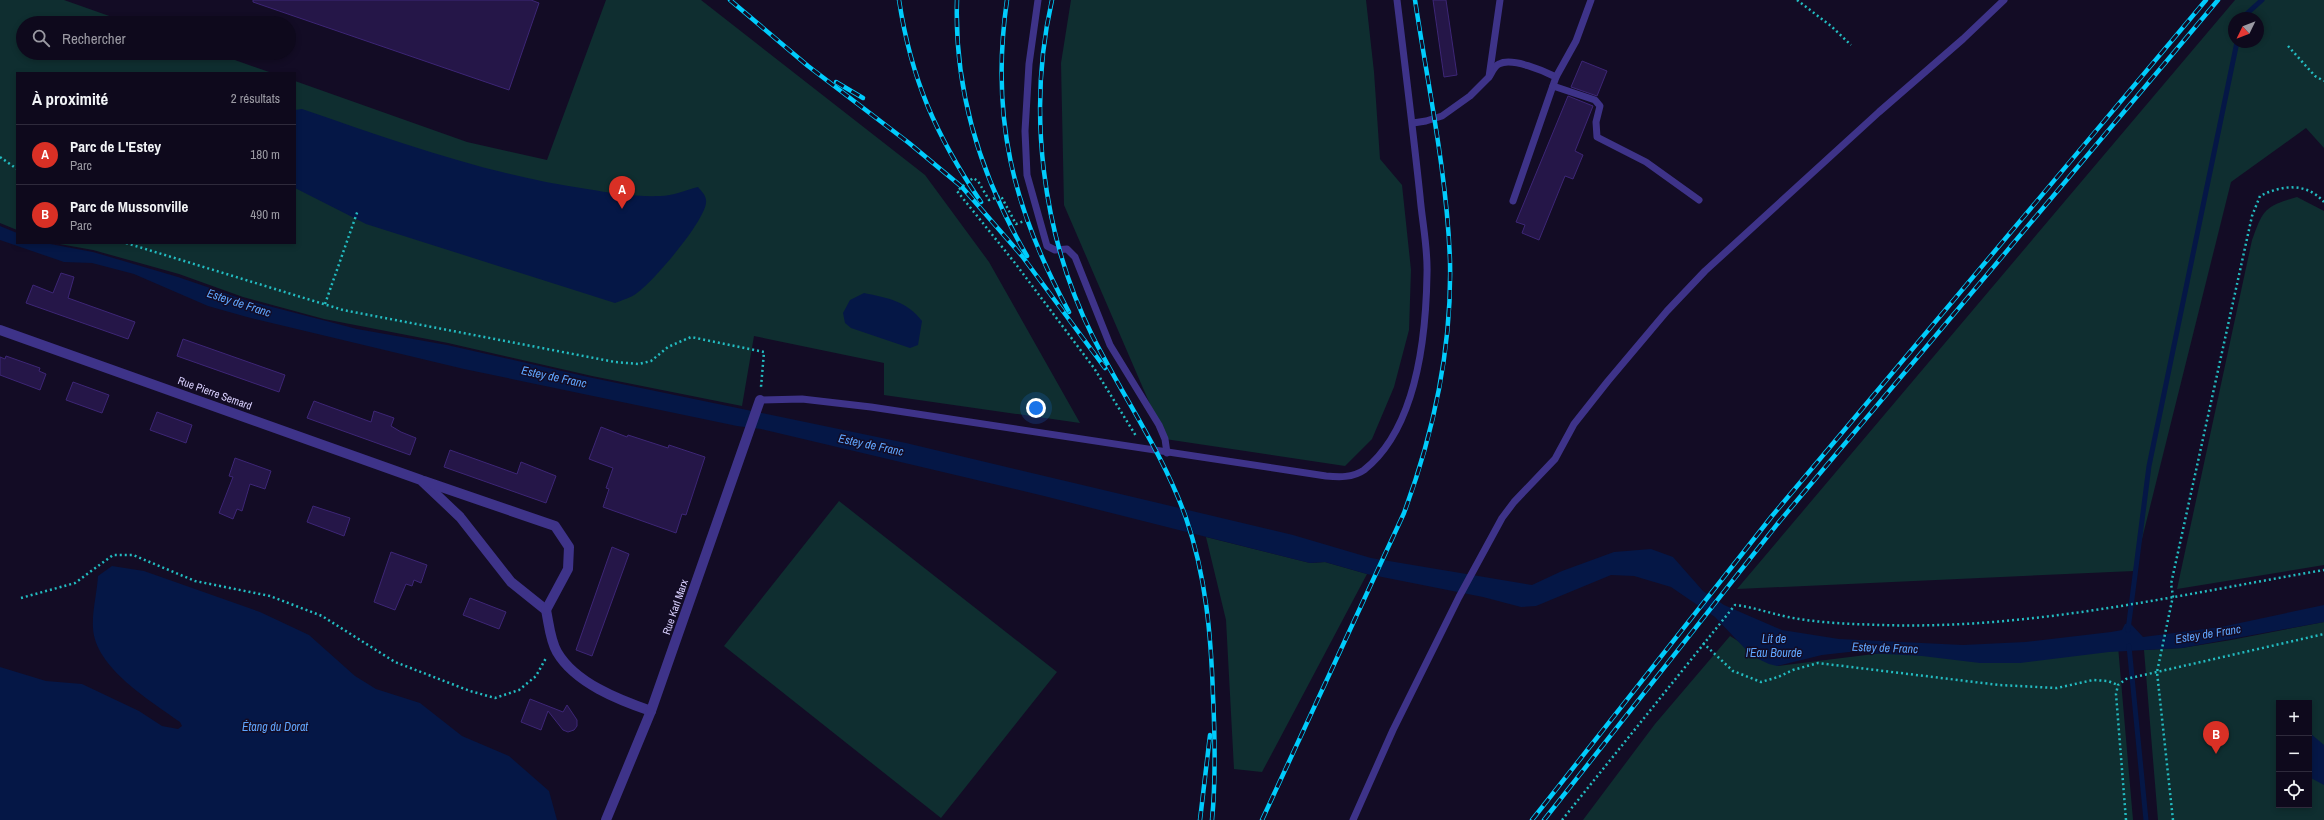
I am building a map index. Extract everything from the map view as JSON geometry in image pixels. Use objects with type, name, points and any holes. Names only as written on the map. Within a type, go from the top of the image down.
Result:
[{"type":"street","name":"Rue Pierre Semard","points":[[0,330],[421,480],[555,526],[569,547],[568,569],[546,610],[511,582],[460,517],[421,480]]},
{"type":"street","name":"Rue Karl Marx","points":[[606,820],[651,711],[744,447],[754,411],[760,400]]},
{"type":"street","points":[[546,610],[552,640],[557,651],[566,663],[589,683],[616,699],[651,711]]},
{"type":"lane","points":[[1038,0],[1029,64],[1025,131],[1027,175],[1037,216],[1047,246],[1055,250],[1067,249],[1075,257],[1110,345],[1159,425],[1165,439],[1167,453]]},
{"type":"lane","points":[[760,400],[802,399],[864,406],[1142,450],[1326,476],[1346,477],[1363,471],[1381,451],[1397,429],[1408,403],[1424,334],[1427,272],[1413,123],[1397,0]]},
{"type":"lane","points":[[1489,77],[1500,0]]},
{"type":"lane","points":[[1513,201],[1549,103],[1556,77],[1576,41],[1590,0]]},
{"type":"lane","points":[[1353,820],[1393,730],[1452,611],[1502,518],[1514,502],[1555,459],[1574,424],[1608,381],[1667,311],[1705,271],[1878,112],[1963,40],[2004,0]]},
{"type":"lane","points":[[1413,123],[1442,116],[1470,96],[1489,77],[1496,67],[1505,63],[1537,68],[1556,77]]},
{"type":"lane","points":[[1553,86],[1595,100],[1600,106],[1596,122],[1597,137],[1646,162],[1699,200]]},
{"type":"path","points":[[1797,0],[1831,26],[1851,45]]},
{"type":"path","points":[[2288,46],[2315,76],[2324,81]]},
{"type":"path","points":[[0,157],[16,168]]},
{"type":"path","points":[[1037,216],[1016,224],[1001,196],[989,200],[978,181],[973,178],[957,191],[1015,263],[1094,368],[1134,432],[1142,450]]},
{"type":"path","points":[[2173,820],[2157,672],[2172,596],[2171,584],[2252,216],[2260,196],[2276,187],[2304,189],[2316,192],[2324,202]]},
{"type":"path","points":[[325,304],[358,210]]},
{"type":"path","points":[[129,244],[351,311],[633,364],[651,361],[668,347],[691,337],[756,350],[764,352],[760,400]]},
{"type":"path","points":[[21,598],[75,583],[113,555],[133,555],[195,581],[270,596],[315,614],[395,662],[470,692],[495,698],[519,690],[536,676],[546,658],[557,651]]},
{"type":"path","points":[[1562,820],[1730,608],[1734,606],[1753,607],[1787,617],[1822,622],[1889,625],[1975,624],[2039,618],[2116,607],[2324,570]]},
{"type":"path","points":[[2126,820],[2116,694],[2118,685],[2126,679],[2324,634]]},
{"type":"path","points":[[1703,643],[1733,671],[1761,682],[1778,677],[1793,670],[1818,663],[1999,685],[2057,688],[2093,680],[2108,681],[2118,685]]},
{"type":"green space","points":[[0,0],[64,0],[109,16],[16,16],[16,60],[235,60],[269,72],[16,72],[16,230],[0,223]]},
{"type":"green space","points":[[606,0],[701,0],[925,175],[989,262],[1080,423],[884,395],[884,363],[754,336],[742,406],[592,376],[448,343],[324,319],[243,297],[179,274],[93,250],[60,244],[296,244],[296,81],[467,142],[547,160]]},
{"type":"green space","points":[[1071,0],[1366,0],[1374,72],[1380,159],[1402,185],[1411,270],[1409,330],[1394,387],[1372,439],[1345,466],[1165,439],[1064,205],[1061,63]]},
{"type":"green space","points":[[2235,0],[2324,0],[2324,148],[2306,128],[2231,182],[2134,571],[1737,589]]},
{"type":"green space","points":[[2297,197],[2324,211],[2324,565],[2177,589],[2252,240],[2259,221],[2267,210],[2278,203]]},
{"type":"green space","points":[[839,501],[1057,672],[941,818],[724,646]]},
{"type":"green space","points":[[1206,537],[1310,563],[1325,562],[1367,574],[1262,772],[1234,769],[1226,620]]},
{"type":"green space","points":[[2324,622],[2324,820],[2158,820],[2144,650],[2182,648]]},
{"type":"green space","points":[[1730,636],[1778,666],[1882,653],[2118,646],[2133,820],[1583,820],[1655,724]]},
{"type":"water","points":[[302,109],[407,145],[514,175],[550,183],[642,196],[670,195],[698,187],[705,196],[706,203],[703,212],[688,237],[655,277],[635,295],[615,303],[366,224],[296,189],[296,110]]},
{"type":"water","name":"Lit de l'Eau Bourde","points":[[0,226],[16,233],[16,244],[50,244],[93,252],[178,277],[245,300],[357,329],[447,345],[588,377],[906,443],[1293,535],[1371,558],[1532,585],[1562,571],[1614,552],[1651,549],[1673,557],[1703,591],[1724,605],[1782,630],[1839,639],[1963,645],[2025,642],[2111,632],[2122,630],[2125,624],[2130,623],[2143,637],[2221,627],[2324,605],[2324,622],[2182,648],[2109,652],[2020,663],[1980,663],[1922,656],[1849,652],[1822,655],[1777,666],[1752,656],[1715,617],[1671,587],[1634,576],[1611,575],[1536,606],[1521,607],[1483,597],[1367,574],[1325,562],[1310,563],[1044,496],[761,429],[737,426],[464,369],[247,317],[208,306],[134,274],[92,263],[64,262],[0,240]]},
{"type":"water","points":[[864,293],[896,301],[916,314],[922,321],[918,345],[910,348],[851,328],[845,323],[843,313],[850,300]]},
{"type":"water","name":"Étang du Dorat","points":[[112,566],[144,571],[260,612],[309,635],[355,676],[376,689],[420,703],[462,736],[509,756],[549,791],[557,820],[0,820],[0,667],[46,681],[82,684],[139,711],[162,726],[178,729],[182,726],[180,722],[140,694],[126,682],[103,657],[96,643],[93,622],[98,576]]},
{"type":"water","points":[[2312,735],[2324,745],[2324,785],[2312,779]]},
{"type":"building","points":[[253,0],[531,0],[539,3],[509,90],[253,2]]},
{"type":"building","points":[[1433,0],[1446,0],[1457,75],[1444,77]]},
{"type":"building","points":[[1582,61],[1607,71],[1597,96],[1571,87]]},
{"type":"building","points":[[1568,96],[1593,106],[1575,151],[1583,155],[1573,179],[1565,176],[1539,240],[1522,233],[1525,225],[1516,222]]},
{"type":"building","points":[[61,273],[74,277],[68,298],[135,322],[128,339],[26,303],[33,285],[53,293]]},
{"type":"building","points":[[183,339],[285,375],[279,392],[177,356]]},
{"type":"building","points":[[6,356],[40,368],[39,371],[46,374],[40,390],[0,375],[0,357],[5,359]]},
{"type":"building","points":[[73,382],[109,395],[102,413],[66,400]]},
{"type":"building","points":[[314,401],[371,422],[374,411],[394,418],[391,426],[416,438],[410,455],[307,418]]},
{"type":"building","points":[[157,412],[192,425],[186,443],[150,430]]},
{"type":"building","points":[[601,427],[627,437],[628,435],[668,448],[669,445],[705,457],[686,515],[682,514],[676,533],[603,507],[609,489],[606,488],[613,468],[589,459]]},
{"type":"building","points":[[450,450],[517,474],[521,462],[556,476],[546,503],[444,467]]},
{"type":"building","points":[[235,458],[271,471],[265,489],[250,484],[242,511],[237,509],[233,519],[219,513],[233,477],[229,476]]},
{"type":"building","points":[[313,506],[350,518],[344,536],[307,522]]},
{"type":"building","points":[[612,547],[629,554],[592,656],[576,650]]},
{"type":"building","points":[[391,552],[427,565],[421,583],[414,580],[412,586],[406,584],[395,610],[374,602]]},
{"type":"building","points":[[470,598],[506,612],[499,629],[463,615]]},
{"type":"building","points":[[530,699],[563,712],[567,705],[577,720],[577,726],[574,730],[568,732],[563,730],[548,711],[541,730],[521,722]]},
{"type":"waterway","points":[[2249,12],[2262,0]]},
{"type":"waterway","points":[[2128,630],[2149,466],[2236,48]]},
{"type":"waterway","points":[[2129,646],[2146,820]]},
{"type":"railway","points":[[730,0],[808,66],[909,143],[962,187],[1022,256],[1105,368]]},
{"type":"railway","points":[[899,0],[911,56],[918,81],[928,106],[938,130],[951,154],[981,202]]},
{"type":"railway","points":[[957,0],[957,34],[960,68],[974,133],[996,196],[1027,256]]},
{"type":"railway","points":[[1007,0],[1002,43],[1002,84],[1004,123],[1011,161],[1020,199],[1033,236],[1069,312]]},
{"type":"railway","points":[[1052,0],[1044,42],[1040,128],[1044,171],[1051,214],[1061,256],[1075,296],[1092,335],[1166,471],[1177,494],[1193,540],[1203,584],[1211,651],[1215,758],[1212,820]]},
{"type":"railway","points":[[1262,820],[1404,513],[1424,452],[1439,390],[1448,326],[1450,294],[1448,228],[1441,163],[1415,0]]},
{"type":"railway","points":[[1532,820],[1772,516],[2206,0]]},
{"type":"railway","points":[[1544,820],[1779,522],[2218,0]]},
{"type":"railway","points":[[836,82],[863,98]]},
{"type":"railway","points":[[1200,820],[1210,735]]},
{"type":"place","name":"Parc de L'Estey","points":[[622,209]]},
{"type":"place","name":"Parc de Mussonville","points":[[2216,754]]},
{"type":"water label","name":"Estey de Franc","points":[[239,303]]},
{"type":"water label","name":"Estey de Franc","points":[[554,377]]},
{"type":"water label","name":"Estey de Franc","points":[[871,445]]},
{"type":"water label","name":"Estey de Franc","points":[[2208,634]]},
{"type":"water label","name":"Estey de Franc","points":[[1885,648]]}]
